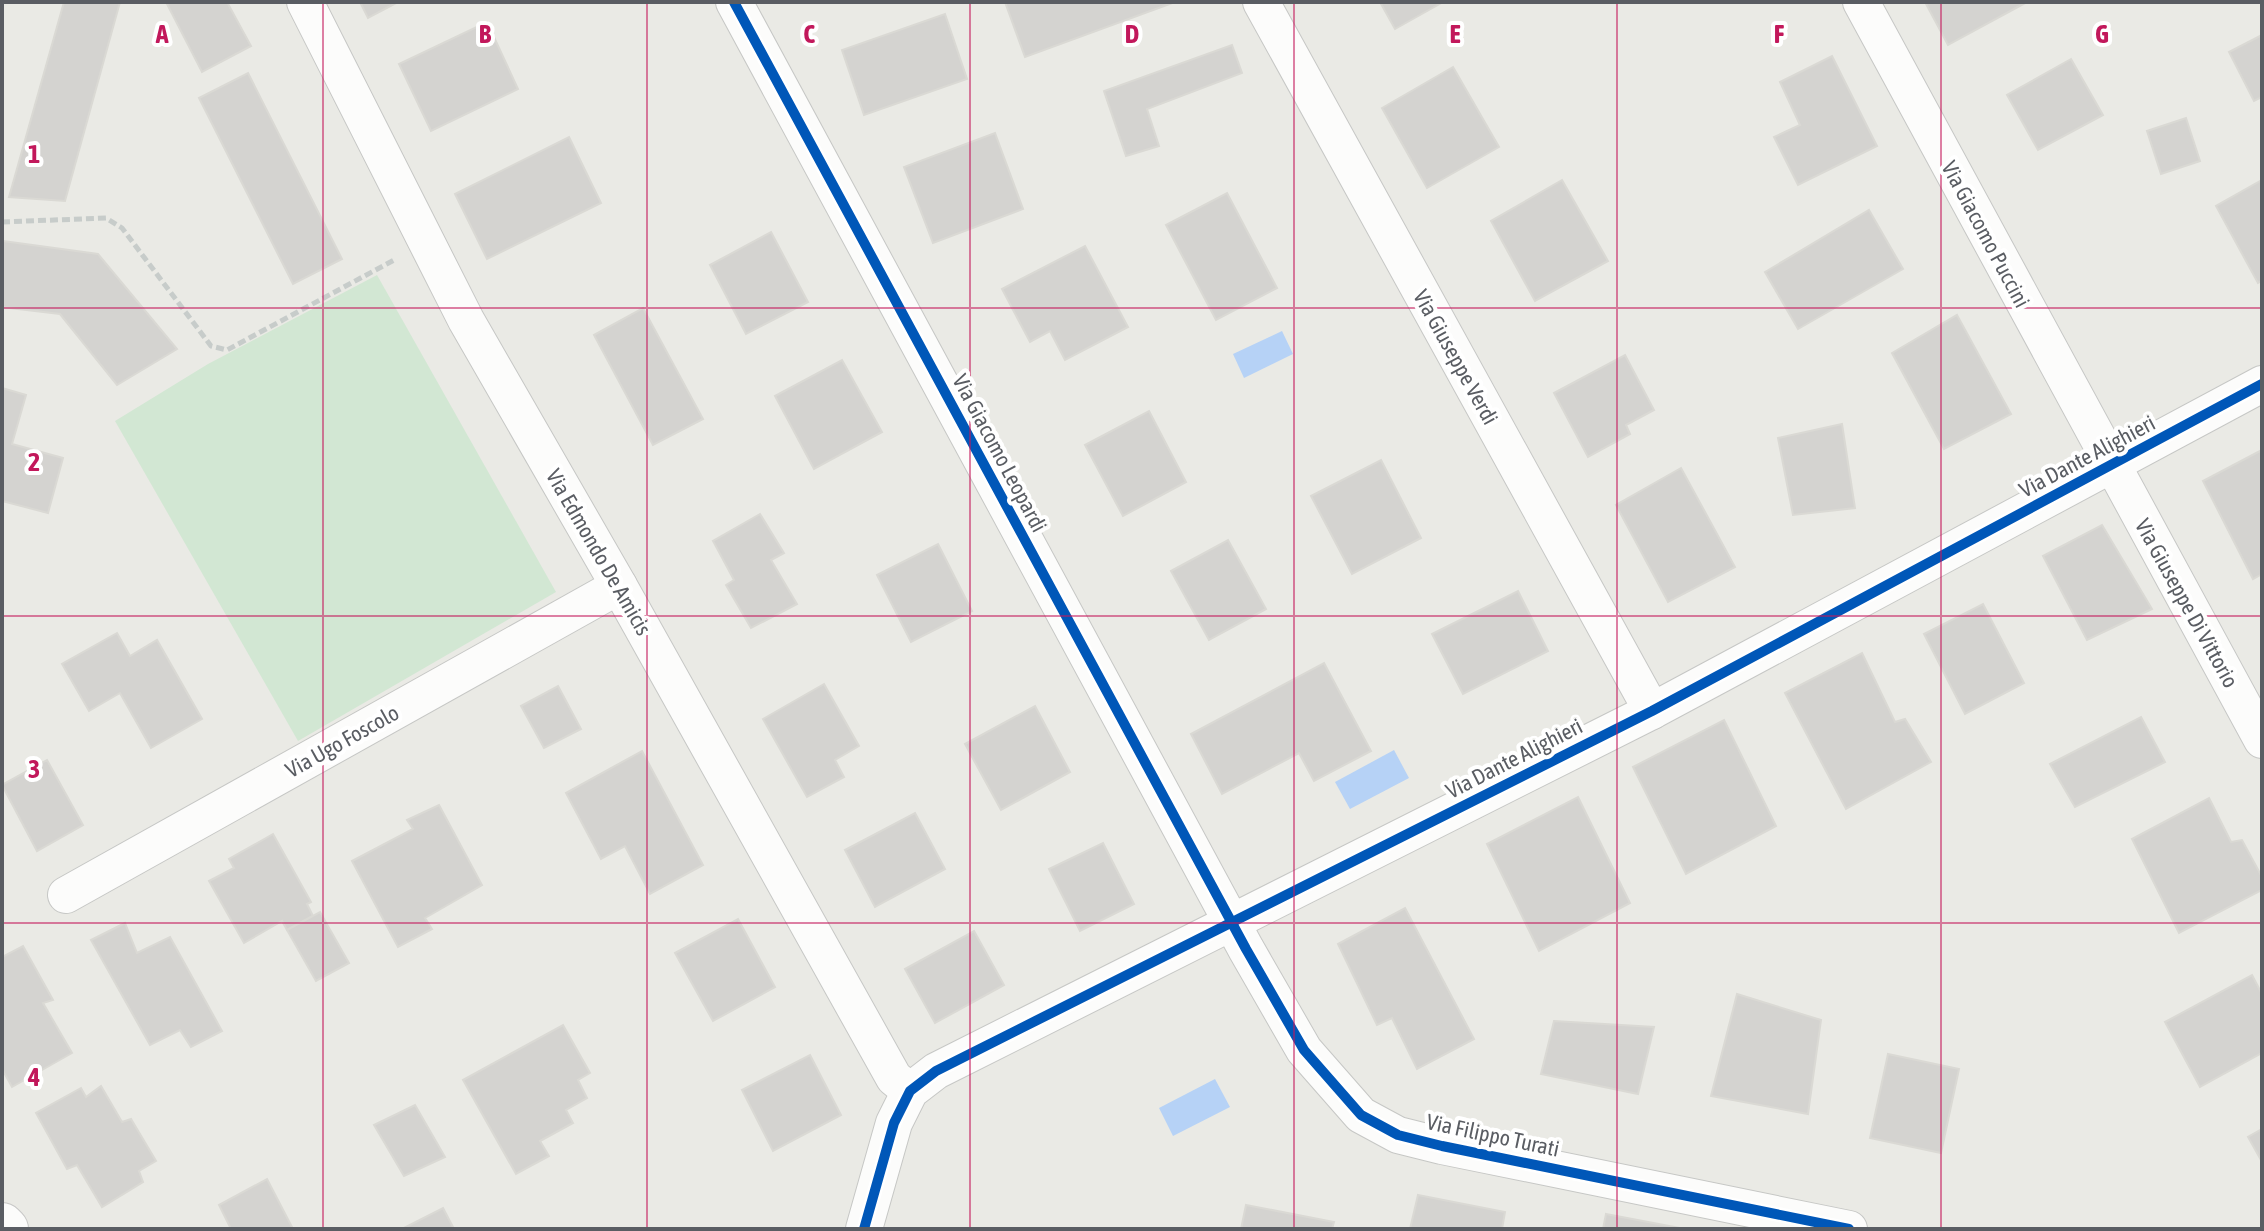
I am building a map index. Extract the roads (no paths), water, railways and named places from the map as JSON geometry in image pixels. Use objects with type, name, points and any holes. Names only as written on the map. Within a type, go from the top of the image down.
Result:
[{"type":"street","name":"Via Edmondo De Amicis","points":[[305,2],[466,320],[619,586],[894,1078],[910,1091]]},
{"type":"street","name":"Via Giacomo Leopardi","points":[[734,2],[1232,922]]},
{"type":"street","name":"Via Giuseppe Verdi","points":[[1261,2],[1652,711]]},
{"type":"street","name":"Via Giacomo Puccini","points":[[1861,2],[2112,465]]},
{"type":"street","name":"Via Dante Alighieri","points":[[864,1229],[894,1123],[910,1091],[936,1071],[1652,711],[2262,384]]},
{"type":"street","name":"Via Giuseppe Di Vittorio","points":[[2112,465],[2262,740]]},
{"type":"street","name":"Via Ugo Foscolo","points":[[66,895],[619,586]]},
{"type":"street","name":"Via Filippo Turati","points":[[1232,922],[1304,1050],[1361,1115],[1398,1135],[1849,1229]]},
{"type":"water","points":[[1282,331],[1293,354],[1244,378],[1233,354]]},
{"type":"water","points":[[1394,750],[1409,778],[1350,809],[1335,782]]},
{"type":"water","points":[[1215,1079],[1230,1107],[1173,1136],[1159,1108]]}]
